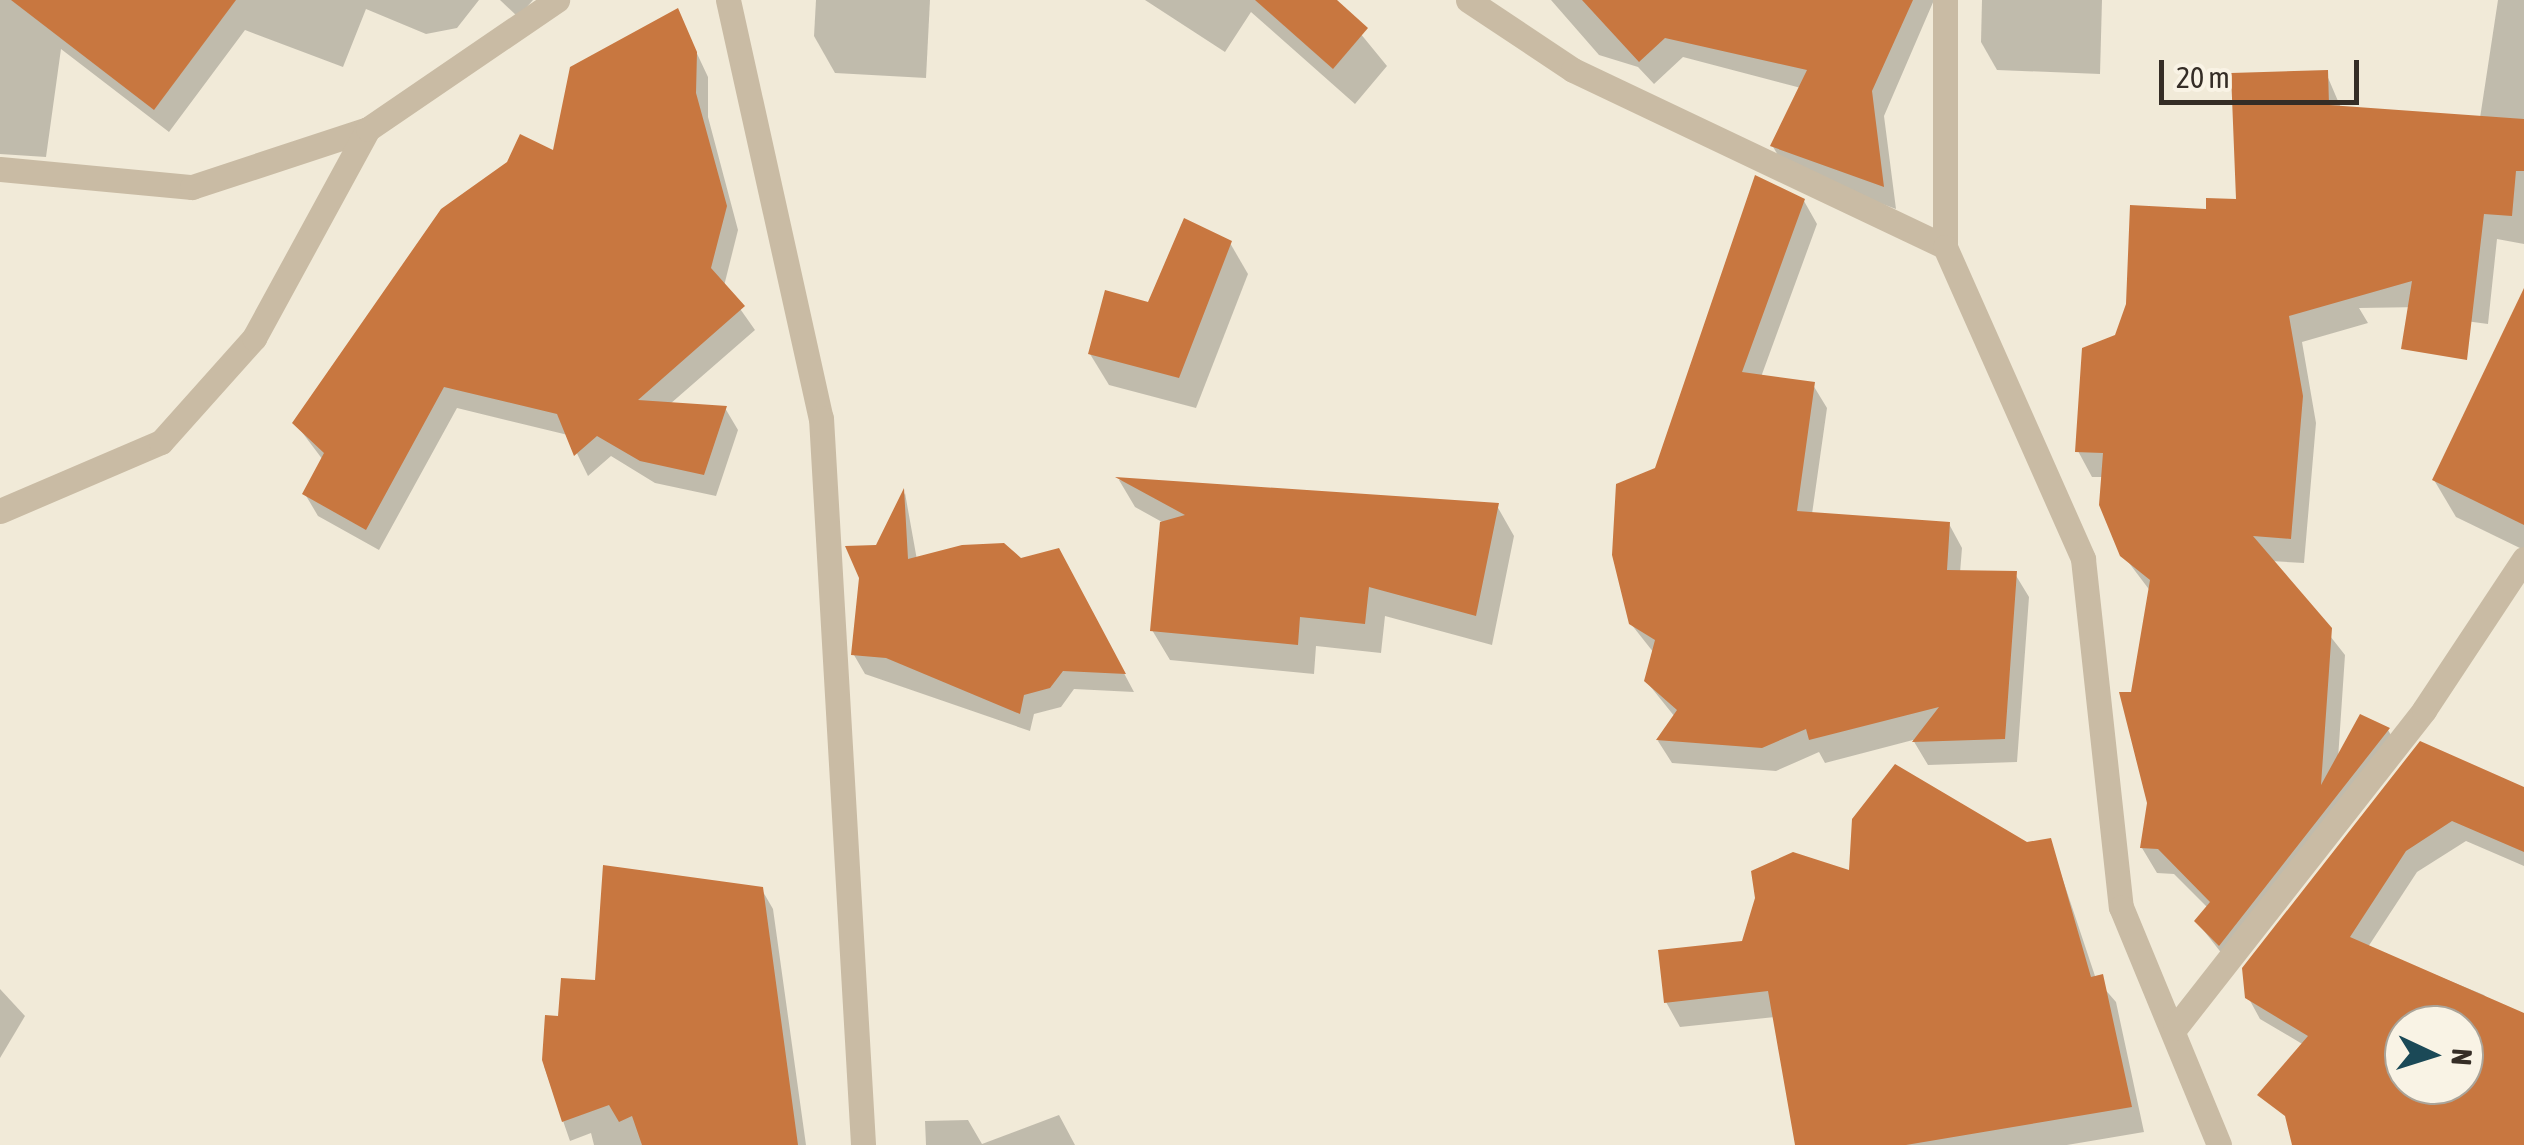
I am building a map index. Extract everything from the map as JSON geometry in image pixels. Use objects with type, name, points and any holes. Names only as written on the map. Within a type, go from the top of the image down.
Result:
[{"type":"street","points":[[0,169],[192,187],[368,129],[557,0]]},
{"type":"street","points":[[728,0],[820,418],[863,1145]]},
{"type":"street","points":[[1468,0],[1573,70],[1945,247]]},
{"type":"street","points":[[1945,0],[1945,247],[2083,559],[2121,907],[2175,1028],[2220,1145]]},
{"type":"street","points":[[0,511],[161,442],[254,338],[368,129]]},
{"type":"street","points":[[2175,1028],[2424,710],[2524,560]]},
{"type":"building","points":[[11,0],[236,0],[154,110]]},
{"type":"building","points":[[1255,0],[1337,0],[1368,28],[1333,69]]},
{"type":"building","points":[[1582,0],[1913,0],[1872,91],[1884,187],[1770,146],[1807,70],[1665,38],[1639,62]]},
{"type":"building","points":[[678,8],[697,52],[696,93],[727,206],[711,268],[745,306],[638,400],[727,406],[704,475],[640,461],[597,436],[574,456],[557,414],[444,387],[366,530],[302,494],[324,453],[292,423],[441,209],[507,162],[520,134],[553,150],[570,67]]},
{"type":"building","points":[[2328,70],[2329,105],[2524,119],[2524,171],[2516,171],[2512,216],[2484,214],[2467,360],[2401,349],[2412,281],[2289,316],[2303,396],[2291,539],[2253,536],[2332,628],[2321,785],[2360,714],[2390,728],[2219,946],[2194,921],[2210,902],[2158,849],[2140,848],[2147,803],[2119,692],[2131,692],[2150,580],[2120,556],[2099,505],[2103,453],[2075,452],[2082,348],[2115,335],[2126,304],[2130,205],[2206,209],[2206,198],[2236,199],[2231,73]]},
{"type":"building","points":[[1755,175],[1805,199],[1742,372],[1815,382],[1797,511],[1950,522],[1947,570],[2017,571],[2005,739],[1912,742],[1939,707],[1809,740],[1806,729],[1762,748],[1656,740],[1677,710],[1644,681],[1655,640],[1629,624],[1612,555],[1616,484],[1655,468]]},
{"type":"building","points":[[1184,218],[1232,241],[1179,378],[1088,354],[1105,290],[1148,302]]},
{"type":"building","points":[[2524,288],[2524,525],[2432,480]]},
{"type":"building","points":[[1115,477],[1499,503],[1476,616],[1369,587],[1365,624],[1300,617],[1298,645],[1150,631],[1160,522],[1185,515]]},
{"type":"building","points":[[904,488],[908,559],[962,545],[1004,543],[1021,558],[1059,548],[1126,674],[1063,671],[1050,688],[1024,695],[1020,714],[886,658],[851,655],[859,578],[845,546],[876,545]]},
{"type":"building","points":[[2420,741],[2524,787],[2524,852],[2452,821],[2406,851],[2350,937],[2524,1013],[2524,1145],[2292,1145],[2285,1116],[2257,1095],[2308,1036],[2245,998],[2242,968]]},
{"type":"building","points":[[1895,764],[2027,842],[2051,838],[2091,977],[2103,974],[2132,1107],[1906,1145],[1795,1145],[1768,991],[1664,1003],[1658,950],[1742,941],[1755,898],[1751,871],[1793,852],[1849,870],[1852,819]]},
{"type":"building","points":[[603,865],[763,887],[798,1145],[642,1145],[632,1116],[619,1122],[609,1105],[562,1122],[542,1060],[545,1015],[558,1016],[561,978],[595,980]]}]
